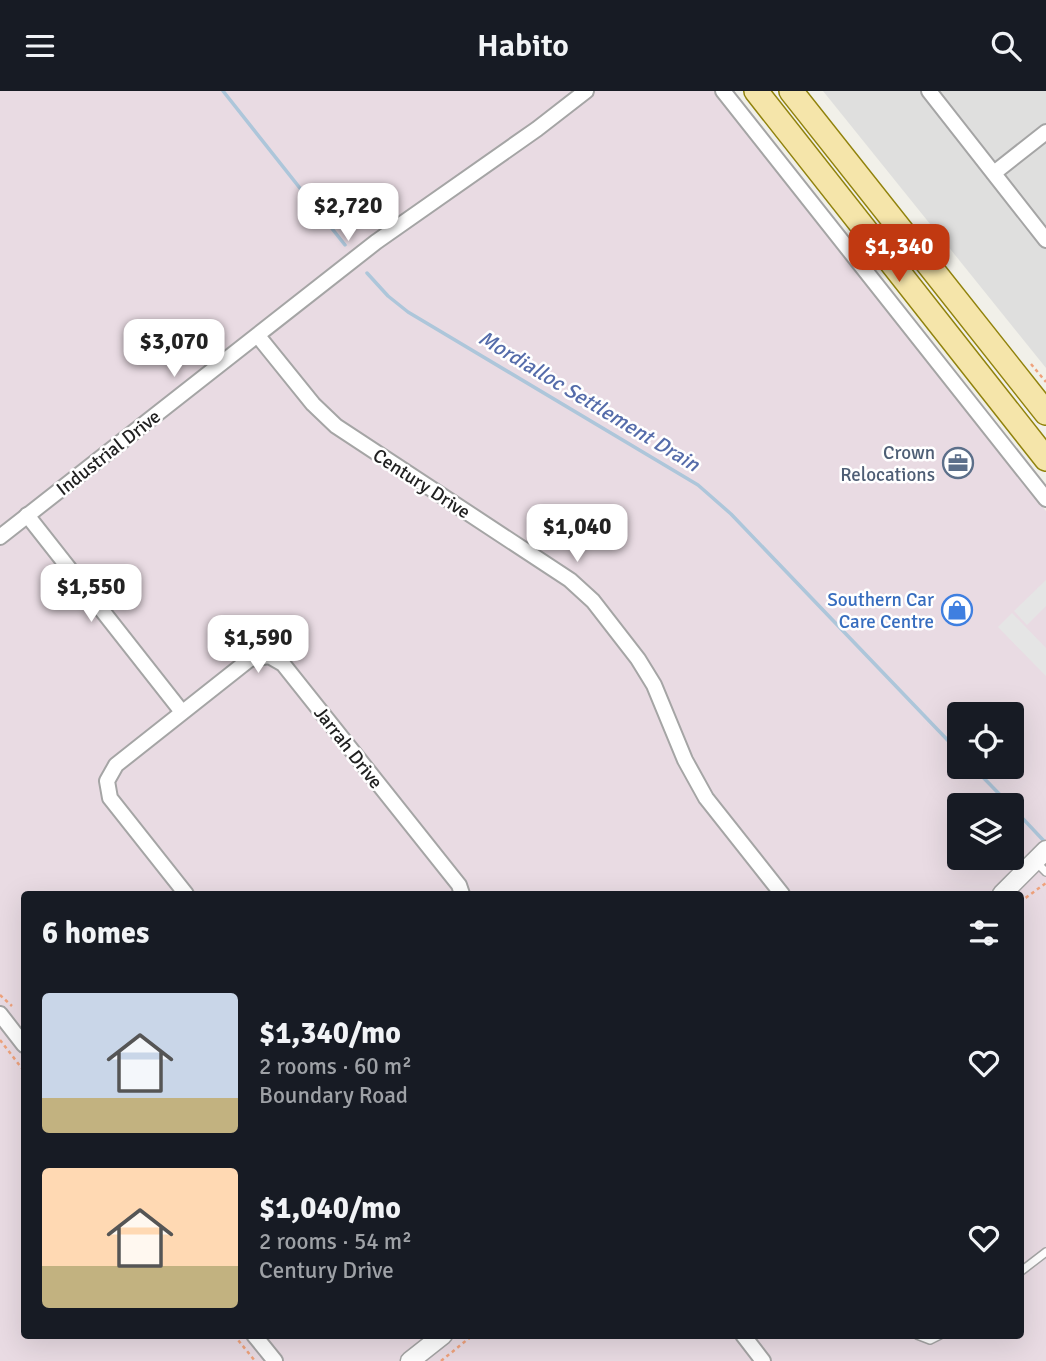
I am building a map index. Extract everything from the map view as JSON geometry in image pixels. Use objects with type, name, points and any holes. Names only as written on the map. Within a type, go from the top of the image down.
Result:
[{"type":"main road","points":[[756,91],[943,348],[1046,459]]},
{"type":"main road","points":[[791,91],[1046,413]]},
{"type":"street","name":"Industrial Drive","points":[[0,537],[376,242],[537,129],[586,91]]},
{"type":"street","points":[[723,91],[943,348],[1046,499]]},
{"type":"street","points":[[929,91],[1046,240]]},
{"type":"street","points":[[993,173],[1046,132]]},
{"type":"street","name":"Century Drive","points":[[258,336],[330,421],[563,575],[593,601],[646,671],[685,760],[706,797],[780,891]]},
{"type":"street","points":[[27,515],[182,712]]},
{"type":"street","name":"Jarrah Drive","points":[[184,891],[110,799],[107,781],[116,765],[250,659],[269,656],[283,664],[459,885],[461,891]]},
{"type":"street","points":[[1008,891],[1044,867]]},
{"type":"street","points":[[0,1014],[21,1041]]},
{"type":"street","points":[[257,1339],[275,1361]]},
{"type":"street","points":[[416,1359],[438,1339]]},
{"type":"street","points":[[746,1339],[764,1361]]},
{"type":"lane","points":[[1024,1269],[1046,1252]]},
{"type":"path","points":[[1024,896],[1044,867]]},
{"type":"path","points":[[0,1040],[21,1067]]},
{"type":"path","points":[[237,1339],[255,1361]]},
{"type":"path","points":[[441,1361],[468,1339]]},
{"type":"shaded area","points":[[0,91],[714,91],[1046,511],[1046,1361],[0,1361]]},
{"type":"shaded area","points":[[823,91],[1046,91],[1046,368]]},
{"type":"shaded area","points":[[1046,580],[1046,606],[1027,625],[1014,611]]},
{"type":"shaded area","points":[[1012,613],[1046,648],[1046,676],[998,627]]},
{"type":"waterway","name":"Mordialloc Settlement Drain","points":[[223,91],[345,245]]},
{"type":"waterway","name":"Mordialloc Settlement Drain","points":[[367,273],[388,296],[408,312],[698,485],[731,514],[947,739]]},
{"type":"waterway","name":"Mordialloc Settlement Drain","points":[[985,779],[998,793]]},
{"type":"waterway","name":"Mordialloc Settlement Drain","points":[[1024,820],[1043,840]]},
{"type":"place","name":"Crown Relocations","points":[[958,463]]},
{"type":"place","name":"Southern Car Care Centre","points":[[957,610]]}]
